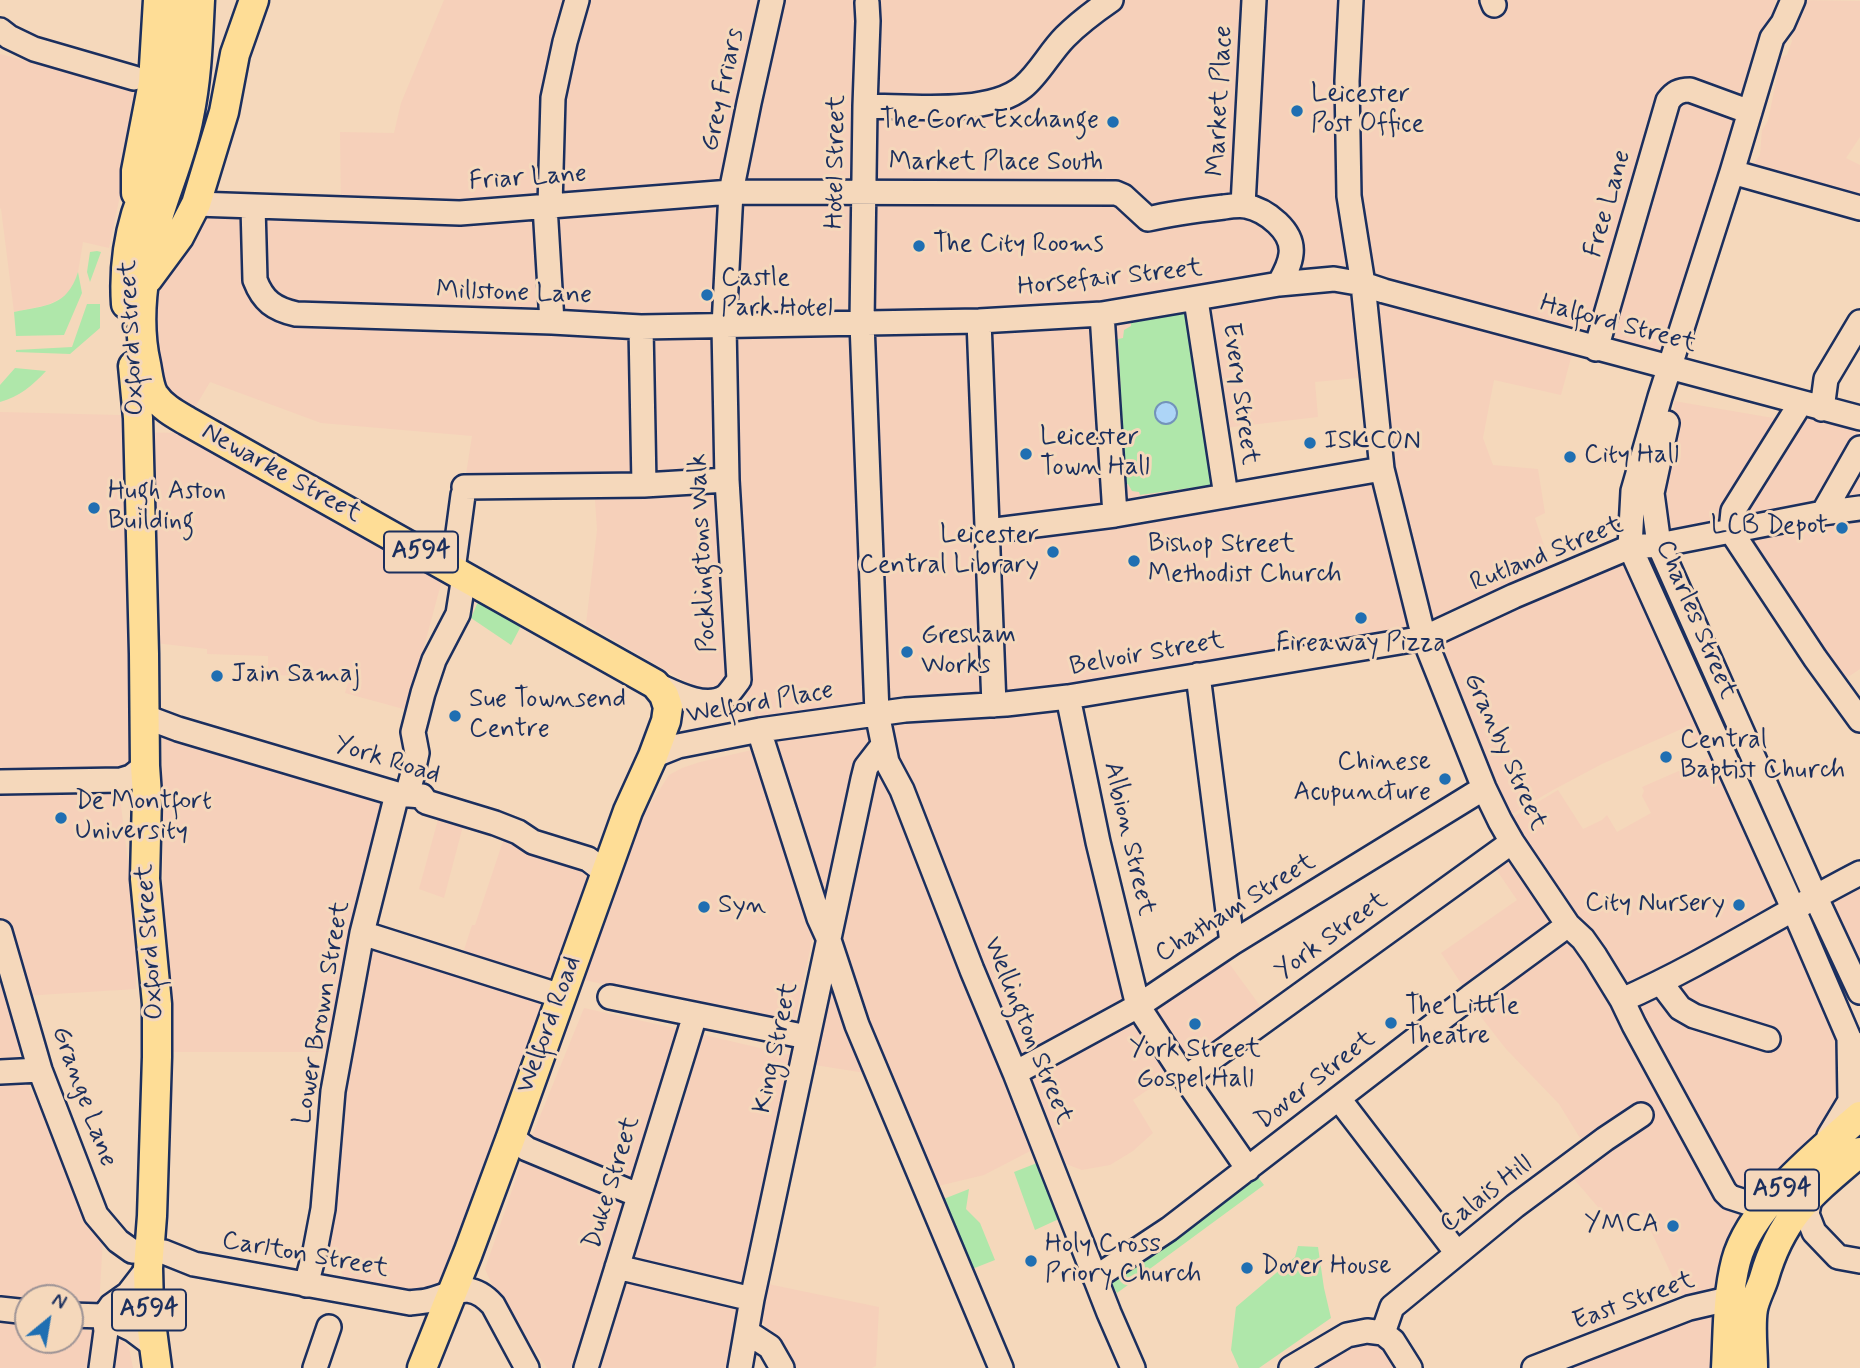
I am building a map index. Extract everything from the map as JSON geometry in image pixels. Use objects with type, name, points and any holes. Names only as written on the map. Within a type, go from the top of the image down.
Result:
[{"type":"main road","name":"A594","points":[[137,213],[136,171],[153,83],[158,0]]},
{"type":"main road","name":"A594","points":[[137,213],[163,149],[172,113],[179,0]]},
{"type":"main road","name":"A594","points":[[142,287],[158,217],[178,161],[189,118],[197,66],[200,0]]},
{"type":"main road","points":[[142,287],[179,237],[196,204],[224,112],[235,54],[254,0]]},
{"type":"main road","name":"Oxford Street","points":[[137,213],[128,249],[125,282],[135,385],[139,465],[146,717],[145,879],[157,1017],[149,1260]]},
{"type":"main road","name":"Newarke Street","points":[[142,287],[142,350],[152,392],[171,411],[654,684]]},
{"type":"main road","name":"Oxford Street","points":[[139,465],[158,429],[170,423],[187,421]]},
{"type":"main road","name":"Welford Road","points":[[422,1368],[511,1137],[628,811],[666,721],[668,707],[664,695],[654,684]]},
{"type":"main road","name":"A594","points":[[1753,1368],[1736,1259],[1748,1232],[1764,1208],[1820,1151],[1860,1116]]},
{"type":"main road","name":"A594","points":[[1726,1368],[1741,1304],[1763,1279],[1768,1260],[1780,1235],[1811,1193],[1860,1152]]},
{"type":"main road","name":"A594","points":[[149,1260],[149,1307],[155,1357]]},
{"type":"street","points":[[552,322],[547,206],[553,97],[577,0]]},
{"type":"street","name":"Grey Friars","points":[[724,326],[731,192],[772,0]]},
{"type":"street","points":[[865,106],[962,107],[1006,97],[1023,87],[1065,37],[1111,0]]},
{"type":"street","name":"Market Place","points":[[1243,205],[1254,0]]},
{"type":"street","name":"Granby Street","points":[[1351,0],[1347,80],[1349,196],[1363,284],[1382,469],[1424,638],[1484,788],[1512,842],[1568,925],[1583,939],[1622,1000],[1725,1192],[1730,1197],[1764,1208]]},
{"type":"street","name":"Charles Street","points":[[1772,38],[1770,20],[1776,0]]},
{"type":"street","name":"Charles Street","points":[[1793,0],[1783,23],[1772,38],[1660,397],[1633,491],[1630,547],[1855,1045],[1850,1101],[1820,1151]]},
{"type":"street","name":"Hotel Street","points":[[867,1],[862,323],[877,713]]},
{"type":"street","points":[[0,30],[34,48],[134,78]]},
{"type":"street","name":"Free Lane","points":[[1596,349],[1668,101],[1682,90],[1690,90],[1750,112]]},
{"type":"street","points":[[1732,172],[1860,208]]},
{"type":"street","name":"Friar Lane","points":[[196,204],[460,213],[731,192],[864,191]]},
{"type":"street","name":"Market Place South","points":[[864,191],[1116,193],[1148,219],[1185,211],[1243,205]]},
{"type":"street","points":[[1243,205],[1270,217],[1288,237],[1291,256],[1279,284]]},
{"type":"street","name":"Millstone Lane","points":[[253,206],[255,279],[258,287],[272,306],[296,314],[641,327],[862,323]]},
{"type":"street","name":"Horsefair Street","points":[[862,323],[979,321],[1102,314],[1279,284],[1334,279],[1363,284]]},
{"type":"street","name":"Halford Street","points":[[1363,284],[1596,349],[1860,418]]},
{"type":"street","name":"Every Street","points":[[1196,300],[1226,496]]},
{"type":"street","points":[[1102,314],[1115,515]]},
{"type":"street","points":[[979,321],[994,705]]},
{"type":"street","points":[[1860,322],[1811,406],[1733,511],[1731,531],[1860,720]]},
{"type":"street","name":"Pocklingtons Walk","points":[[654,684],[701,701],[717,700],[726,696],[739,680],[726,480],[724,326]]},
{"type":"street","points":[[641,327],[644,485],[726,480]]},
{"type":"street","name":"Charles Street","points":[[1670,368],[1671,402],[1651,493],[1660,545],[1860,992]]},
{"type":"street","points":[[1824,513],[1860,448]]},
{"type":"street","points":[[988,531],[1115,515],[1382,469]]},
{"type":"street","name":"Lower Brown Street","points":[[306,1285],[323,1209],[333,1091],[362,933],[408,795],[417,753],[414,732],[423,693],[434,660],[458,614],[464,491],[644,485]]},
{"type":"street","name":"Rutland Street","points":[[1424,638],[1630,547],[1660,545],[1860,508]]},
{"type":"street","name":"Belvoir Street","points":[[877,713],[1068,697],[1424,638]]},
{"type":"street","points":[[1198,675],[1231,943]]},
{"type":"street","name":"Albion Street","points":[[1068,697],[1098,842],[1138,1006],[1248,1169]]},
{"type":"street","name":"Wellington Street","points":[[877,713],[887,762],[902,790],[1133,1368]]},
{"type":"street","name":"Welford Place","points":[[653,756],[678,746],[760,730],[877,713]]},
{"type":"street","name":"York Road","points":[[146,717],[408,795],[518,832],[533,842],[588,859],[605,872]]},
{"type":"street","points":[[762,740],[819,918],[857,1025],[1000,1368]]},
{"type":"street","name":"King Street","points":[[740,1368],[752,1299],[863,779],[866,767],[883,745]]},
{"type":"street","points":[[0,782],[121,780],[131,778],[145,766]]},
{"type":"street","name":"Chatham Street","points":[[1015,1073],[1138,1006],[1231,943],[1484,788]]},
{"type":"street","name":"York Street","points":[[1185,1078],[1512,842]]},
{"type":"street","points":[[1622,1000],[1661,983],[1860,873]]},
{"type":"street","name":"Dover Street","points":[[1095,1278],[1169,1228],[1568,925]]},
{"type":"street","name":"Grange Lane","points":[[0,932],[40,1070],[96,1215],[118,1241],[149,1260]]},
{"type":"street","points":[[362,933],[561,996]]},
{"type":"street","points":[[1661,983],[1680,1008],[1693,1016],[1768,1038]]},
{"type":"street","points":[[610,997],[807,1037]]},
{"type":"street","name":"Duke Street","points":[[586,1368],[695,1015]]},
{"type":"street","points":[[0,1072],[40,1070]]},
{"type":"street","points":[[1339,1099],[1457,1253]]},
{"type":"street","name":"Calais Hill","points":[[1383,1333],[1392,1307],[1515,1206],[1641,1115]]},
{"type":"street","points":[[511,1137],[527,1149],[639,1195]]},
{"type":"street","points":[[1811,1193],[1807,1214],[1814,1232],[1838,1257],[1860,1261]]},
{"type":"street","name":"Carlton Street","points":[[149,1260],[164,1252],[194,1264],[410,1303],[427,1301],[452,1292]]},
{"type":"street","points":[[101,1368],[106,1331],[104,1316],[111,1306],[128,1294],[149,1260]]},
{"type":"street","points":[[613,1278],[752,1299]]},
{"type":"street","points":[[452,1292],[474,1290],[486,1297],[527,1368]]},
{"type":"street","name":"East Street","points":[[1534,1368],[1689,1308],[1741,1304]]},
{"type":"street","points":[[84,1315],[104,1316],[127,1327],[155,1357]]},
{"type":"street","points":[[315,1368],[330,1327]]},
{"type":"street","points":[[1291,1368],[1347,1335],[1367,1331],[1383,1333],[1393,1341],[1410,1368]]},
{"type":"street","points":[[747,1332],[770,1347],[782,1368]]},
{"type":"shaded area","points":[[444,0],[1776,0],[1770,20],[1772,38],[1670,368],[1575,343],[1561,395],[1494,380],[1483,438],[1493,465],[1538,469],[1545,513],[1535,518],[1555,579],[1630,547],[1714,734],[1694,743],[1686,727],[1602,764],[1500,821],[1424,638],[1068,708],[1138,1005],[1220,951],[1269,1018],[1178,1069],[1133,1100],[1153,1133],[1133,1151],[1110,1165],[1082,1170],[1066,1164],[1052,1169],[1038,1147],[984,1175],[934,1187],[878,1075],[802,1063],[829,940],[762,740],[775,721],[756,718],[739,680],[717,700],[586,624],[597,530],[594,486],[464,487],[472,436],[321,423],[210,382],[187,421],[159,400],[142,287],[196,204],[341,208],[340,132],[394,133],[401,103]],"holes":[[[1369,377],[1382,469],[1225,498],[1216,429],[1318,417],[1315,382]]]},
{"type":"shaded area","points":[[1795,0],[1860,1],[1860,137],[1846,158],[1860,165],[1860,204],[1752,166],[1760,155],[1762,130],[1768,121],[1781,57],[1787,55],[1792,41],[1788,22]]},
{"type":"shaded area","points":[[0,54],[142,91],[109,248],[83,242],[78,272],[73,287],[66,296],[47,305],[14,312],[0,208]]},
{"type":"shaded area","points":[[1674,401],[1779,419],[1720,524],[1670,534],[1665,530],[1661,492],[1674,432]]},
{"type":"shaded area","points":[[1807,410],[1858,423],[1860,438],[1820,503],[1742,519],[1739,508]]},
{"type":"shaded area","name":"De Montfort University","points":[[0,412],[121,415],[122,432],[187,433],[302,496],[300,501],[442,580],[407,710],[345,693],[349,679],[343,677],[268,675],[268,656],[207,654],[207,649],[155,643],[130,759],[117,773],[136,927],[136,989],[7,997],[26,1080],[103,1238],[99,1307],[84,1306],[84,1284],[14,1284],[14,1301],[0,1300]]},
{"type":"shaded area","points":[[1860,457],[1860,508],[1823,513]]},
{"type":"shaded area","points":[[1860,509],[1860,669],[1836,685],[1749,540],[1755,530]]},
{"type":"shaded area","points":[[162,726],[393,797],[329,1052],[171,1052],[163,891]]},
{"type":"shaded area","points":[[756,749],[813,936],[794,1025],[584,980],[644,814],[669,775],[700,762]]},
{"type":"shaded area","points":[[1722,752],[1849,1038],[1850,1101],[1748,1206],[1722,1254],[1720,1293],[1683,1304],[1642,1212],[1617,1229],[1566,1170],[1604,1139],[1580,1138],[1559,1104],[1506,1049],[1481,1017],[1441,953],[1517,900],[1489,859],[1508,820],[1558,790],[1583,829],[1607,815],[1617,832],[1651,813],[1642,796],[1642,787]]},
{"type":"shaded area","points":[[439,816],[463,826],[444,898],[419,889]]},
{"type":"shaded area","points":[[503,841],[591,873],[551,984],[463,953]]},
{"type":"shaded area","points":[[1860,873],[1860,992],[1815,896]]},
{"type":"shaded area","points":[[371,944],[544,997],[442,1281],[408,1294],[344,1277],[327,1249],[342,1101]]},
{"type":"shaded area","points":[[584,1008],[683,1030],[634,1187],[527,1148]]},
{"type":"shaded area","points":[[696,1033],[794,1056],[745,1290],[625,1263]]},
{"type":"shaded area","points":[[522,1161],[630,1201],[571,1368],[547,1368],[494,1289],[485,1269]]},
{"type":"shaded area","points":[[620,1277],[743,1307],[731,1368],[593,1368]]},
{"type":"shaded area","points":[[768,1284],[879,1307],[876,1366],[790,1368],[761,1319]]},
{"type":"shaded area","points":[[1728,1299],[1726,1368],[1534,1368]]},
{"type":"shaded area","points":[[0,1319],[14,1320],[14,1354],[84,1354],[84,1329],[120,1338],[129,1348],[133,1368],[0,1368]]},
{"type":"shaded area","points":[[1367,1331],[1410,1368],[1285,1368]]},
{"type":"green space","points":[[90,252],[101,252],[90,282],[87,272]]},
{"type":"green space","points":[[78,272],[82,293],[64,335],[16,336],[14,312],[45,305],[61,298],[68,292]]},
{"type":"green space","points":[[87,304],[100,304],[100,328],[70,354],[16,352],[72,347]]},
{"type":"green space","points":[[1192,312],[1211,485],[1140,495],[1126,484],[1118,339],[1123,338],[1124,330],[1131,326],[1131,323]]},
{"type":"green space","points":[[15,368],[46,371],[25,390],[0,402],[0,385]]},
{"type":"green space","points":[[486,583],[530,609],[511,645],[471,618]]},
{"type":"green space","points":[[1037,1163],[1061,1218],[1035,1230],[1014,1172]]},
{"type":"green space","points":[[1254,1172],[1264,1185],[1117,1293],[1107,1275]]},
{"type":"green space","points":[[969,1189],[966,1209],[980,1223],[995,1260],[967,1271],[936,1202]]},
{"type":"green space","points":[[1298,1246],[1318,1247],[1331,1318],[1259,1368],[1239,1368],[1231,1350],[1236,1307],[1295,1257]]},
{"type":"water","points":[[1166,402],[1174,405],[1177,413],[1174,421],[1166,424],[1158,421],[1155,413],[1158,405]]},
{"type":"place","name":"Leicester Post Office","points":[[1297,111]]},
{"type":"place","name":"The Corn Exchange","points":[[1113,122]]},
{"type":"place","name":"The City Rooms","points":[[919,246]]},
{"type":"place","name":"Castle Park Hotel","points":[[707,295]]},
{"type":"place","name":"ISKCON","points":[[1310,443]]},
{"type":"place","name":"Leicester Town Hall","points":[[1026,454]]},
{"type":"place","name":"City Hall","points":[[1570,457]]},
{"type":"place","name":"Hugh Aston Building","points":[[94,508]]},
{"type":"place","name":"LCB Depot","points":[[1842,528]]},
{"type":"place","name":"Leicester Central Library","points":[[1053,552]]},
{"type":"place","name":"Bishop Street Methodist Church","points":[[1134,561]]},
{"type":"place","name":"Fireaway Pizza","points":[[1361,618]]},
{"type":"place","name":"Gresham Works","points":[[907,652]]},
{"type":"place","name":"Jain Samaj","points":[[217,676]]},
{"type":"place","name":"Sue Townsend Centre","points":[[455,716]]},
{"type":"place","name":"Central Baptist Church","points":[[1666,757]]},
{"type":"place","name":"Chinese Acupuncture","points":[[1445,779]]},
{"type":"place","name":"De Montfort University","points":[[61,818]]},
{"type":"place","name":"City Nursery","points":[[1739,905]]},
{"type":"place","name":"Syn","points":[[704,907]]},
{"type":"place","name":"The Little Theatre","points":[[1391,1023]]},
{"type":"place","name":"York Street Gospel Hall","points":[[1195,1024]]},
{"type":"place","name":"YMCA","points":[[1673,1226]]},
{"type":"place","name":"Holy Cross Priory Church","points":[[1031,1261]]},
{"type":"place","name":"Dover House","points":[[1247,1268]]}]
